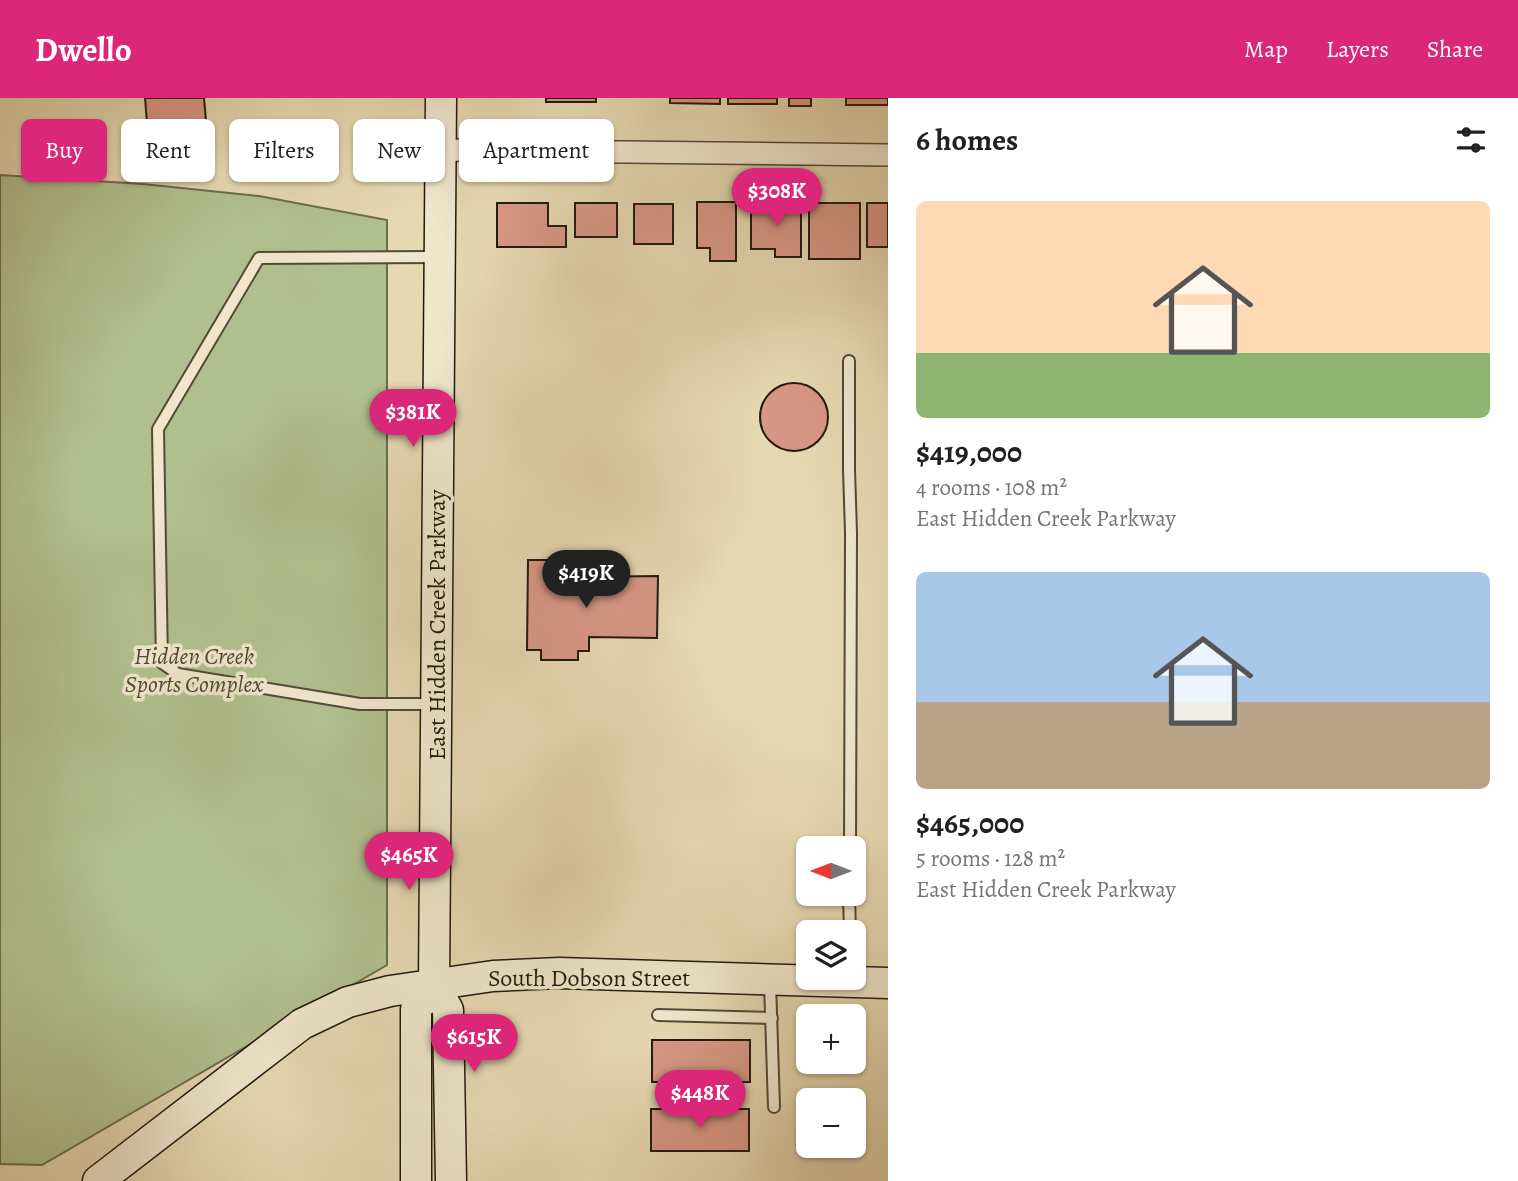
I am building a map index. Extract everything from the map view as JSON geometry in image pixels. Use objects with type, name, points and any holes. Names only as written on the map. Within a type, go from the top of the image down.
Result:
[{"type":"main road","name":"East Hidden Creek Parkway","points":[[441,98],[441,119]]},
{"type":"main road","name":"East Hidden Creek Parkway","points":[[433,984],[440,182]]},
{"type":"main road","name":"South Dobson Street","points":[[98,1181],[302,1024],[348,1002],[390,991],[493,976],[559,973],[796,979]]},
{"type":"main road","name":"South Dobson Street","points":[[866,981],[888,982]]},
{"type":"main road","points":[[416,1181],[416,1009],[433,984],[448,1010],[451,1181]]},
{"type":"street","points":[[445,150],[888,155]]},
{"type":"lane","points":[[436,704],[360,704],[178,674],[162,663],[158,429],[260,258],[439,257]]},
{"type":"lane","points":[[849,361],[849,836]]},
{"type":"lane","points":[[770,979],[774,1107]]},
{"type":"lane","points":[[658,1015],[772,1018]]},
{"type":"green space","name":"Hidden Creek Sports Complex","points":[[0,175],[21,176],[21,182],[107,182],[259,196],[387,220],[387,965],[42,1165],[0,1164]]},
{"type":"building","points":[[145,98],[204,98],[206,119],[147,119]]},
{"type":"building","points":[[546,98],[596,98],[596,102],[546,102]]},
{"type":"building","points":[[670,98],[720,98],[720,104],[670,103]]},
{"type":"building","points":[[728,98],[777,98],[777,104],[728,104]]},
{"type":"building","points":[[789,98],[811,98],[811,106],[789,106]]},
{"type":"building","points":[[846,98],[888,98],[888,105],[846,105]]},
{"type":"building","points":[[697,202],[736,202],[736,261],[710,261],[710,248],[697,248]]},
{"type":"building","points":[[497,203],[548,203],[548,226],[566,226],[566,247],[497,247]]},
{"type":"building","points":[[575,203],[617,203],[617,237],[575,237]]},
{"type":"building","points":[[751,203],[801,203],[801,257],[775,257],[775,249],[751,249]]},
{"type":"building","points":[[809,203],[860,203],[860,259],[809,259]]},
{"type":"building","points":[[867,203],[888,203],[888,247],[867,247]]},
{"type":"building","points":[[634,204],[673,204],[673,244],[634,244]]},
{"type":"building","points":[[794,383],[807,385],[818,393],[826,404],[826,430],[818,441],[807,449],[794,451],[781,449],[770,441],[762,430],[760,417],[762,404],[770,393],[781,385]]},
{"type":"building","points":[[528,560],[549,560],[549,571],[579,571],[579,577],[658,576],[657,638],[589,637],[589,651],[578,651],[578,660],[541,660],[541,650],[527,650]]},
{"type":"building","points":[[652,1040],[750,1040],[750,1082],[652,1082]]},
{"type":"building","points":[[651,1109],[749,1109],[749,1151],[651,1151]]}]
